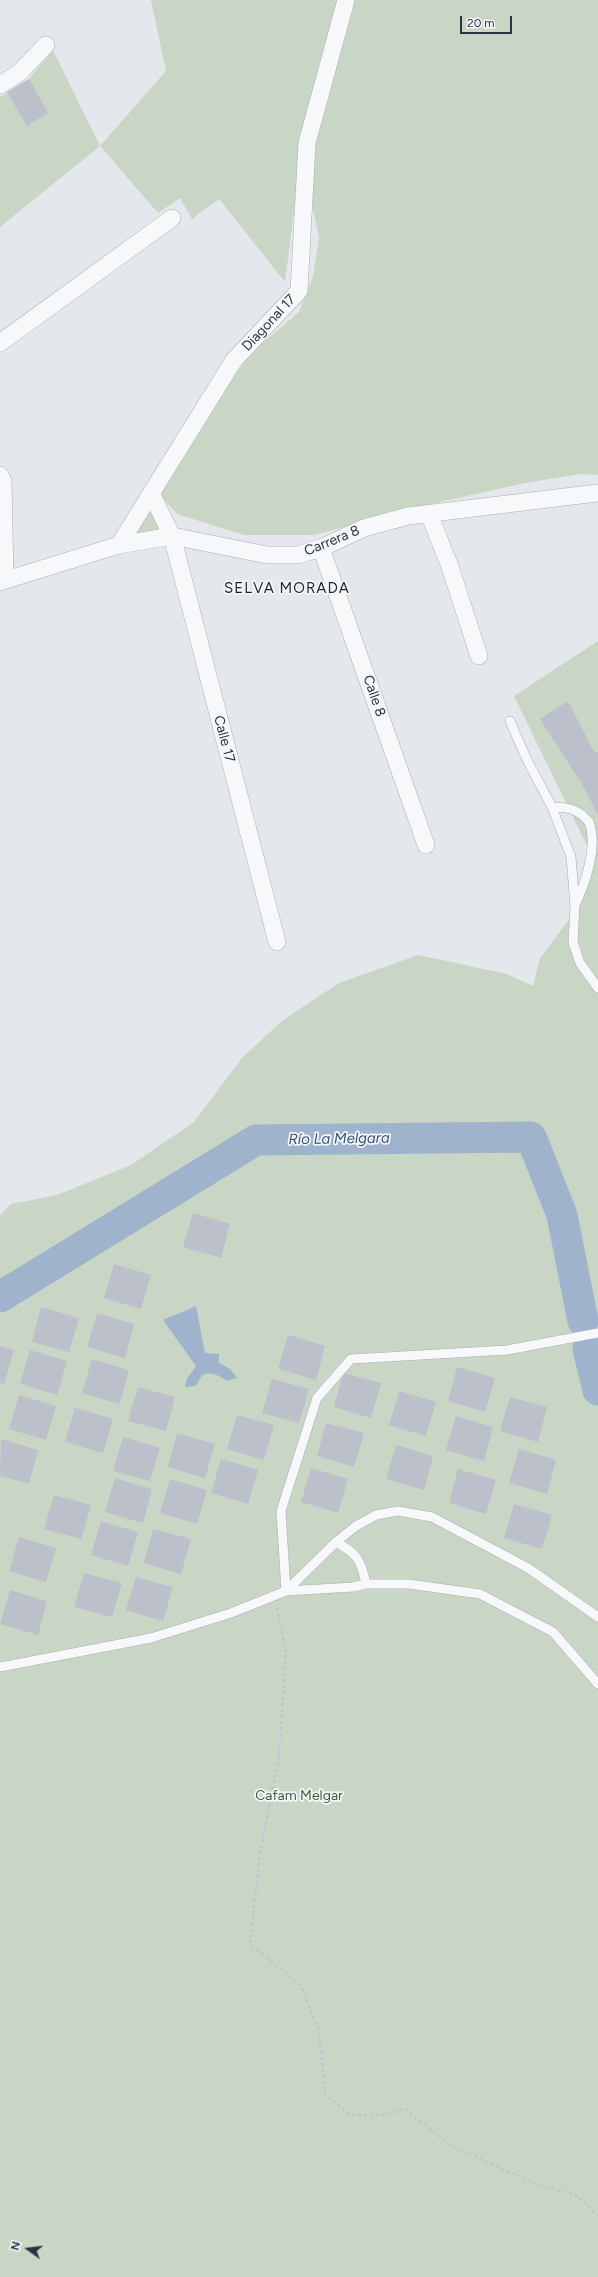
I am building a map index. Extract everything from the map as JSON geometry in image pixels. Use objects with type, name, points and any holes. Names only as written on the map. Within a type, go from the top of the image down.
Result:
[{"type":"street","name":"Diagonal 17","points":[[119,545],[234,360],[299,291],[307,143],[346,0]]},
{"type":"street","points":[[0,85],[20,72],[46,45]]},
{"type":"street","points":[[0,343],[172,218]]},
{"type":"street","points":[[0,475],[3,481],[2,581]]},
{"type":"street","name":"Calle 17","points":[[151,493],[172,536],[277,942]]},
{"type":"street","name":"Carrera 8","points":[[2,581],[119,545],[172,536],[267,555],[298,555],[321,548],[364,528],[408,516],[598,494]]},
{"type":"street","points":[[428,514],[449,564],[479,656]]},
{"type":"street","name":"Calle 8","points":[[321,548],[426,845]]},
{"type":"lane","points":[[510,721],[527,760],[552,807],[571,857],[575,906],[573,942],[580,963],[598,988]]},
{"type":"lane","points":[[552,807],[572,808],[583,814],[595,830],[597,847],[589,875],[575,906]]},
{"type":"lane","points":[[286,1592],[281,1511],[317,1398],[351,1359],[507,1350],[598,1333]]},
{"type":"lane","points":[[286,1592],[336,1542],[356,1526],[376,1515],[398,1511],[432,1517],[528,1568],[598,1617]]},
{"type":"lane","points":[[336,1542],[353,1551],[363,1568],[366,1584]]},
{"type":"lane","points":[[0,1667],[151,1638],[231,1613],[286,1592],[353,1587],[366,1584],[409,1584],[480,1594],[553,1632],[598,1684]]},
{"type":"path","points":[[275,1596],[286,1653],[279,1756],[259,1860],[250,1944],[300,1985],[319,2030],[325,2095],[351,2115],[379,2115],[406,2108],[451,2146],[539,2185],[576,2195],[598,2215]]},
{"type":"green space","points":[[151,0],[342,0],[298,180],[285,282],[219,199],[192,219],[180,198],[158,213],[100,146],[166,71]]},
{"type":"green space","points":[[353,0],[598,0],[598,475],[581,474],[525,483],[431,504],[314,535],[244,535],[177,514],[160,495],[224,388],[255,350],[299,312],[313,276],[319,238],[309,189],[318,104],[346,34]]},
{"type":"green space","points":[[53,50],[100,146],[0,227],[0,97],[29,79]]},
{"type":"green space","points":[[150,503],[166,533],[128,538]]},
{"type":"green space","name":"Cafam Melgar","points":[[598,641],[598,2277],[0,2277],[0,1215],[11,1204],[57,1195],[131,1165],[194,1122],[242,1058],[283,1020],[339,983],[418,955],[507,974],[533,986],[540,958],[580,905],[590,852],[514,696]]},
{"type":"water","points":[[196,1306],[205,1353],[219,1354],[219,1363],[230,1369],[237,1378],[227,1381],[215,1374],[209,1373],[202,1375],[196,1386],[185,1387],[187,1379],[196,1366],[163,1320]]},
{"type":"building","points":[[29,79],[48,113],[27,126],[7,92]]},
{"type":"building","points":[[568,701],[594,752],[598,752],[598,815],[582,784],[540,719]]},
{"type":"building","points":[[193,1213],[230,1224],[221,1258],[183,1247]]},
{"type":"building","points":[[114,1264],[151,1275],[141,1309],[104,1298]]},
{"type":"building","points":[[41,1307],[79,1318],[69,1352],[32,1342]]},
{"type":"building","points":[[97,1313],[134,1324],[125,1358],[87,1347]]},
{"type":"building","points":[[288,1335],[325,1346],[316,1380],[278,1369]]},
{"type":"building","points":[[0,1346],[14,1350],[4,1384],[0,1383]]},
{"type":"building","points":[[30,1350],[67,1361],[57,1395],[20,1384]]},
{"type":"building","points":[[92,1359],[129,1370],[120,1404],[82,1393]]},
{"type":"building","points":[[457,1367],[495,1378],[485,1412],[448,1401]]},
{"type":"building","points":[[343,1373],[381,1383],[371,1418],[334,1407]]},
{"type":"building","points":[[272,1379],[309,1389],[299,1423],[262,1413]]},
{"type":"building","points":[[138,1387],[175,1397],[166,1431],[128,1421]]},
{"type":"building","points":[[399,1391],[436,1402],[426,1436],[389,1425]]},
{"type":"building","points":[[19,1395],[56,1406],[46,1440],[9,1429]]},
{"type":"building","points":[[510,1397],[547,1407],[538,1442],[500,1431]]},
{"type":"building","points":[[75,1408],[113,1419],[103,1453],[65,1442]]},
{"type":"building","points":[[237,1415],[274,1425],[264,1460],[227,1449]]},
{"type":"building","points":[[456,1416],[493,1427],[484,1461],[446,1450]]},
{"type":"building","points":[[326,1423],[364,1433],[354,1467],[317,1456]]},
{"type":"building","points":[[177,1433],[215,1444],[205,1478],[168,1467]]},
{"type":"building","points":[[123,1437],[160,1448],[150,1481],[113,1471]]},
{"type":"building","points":[[1,1439],[38,1450],[29,1484],[0,1476]]},
{"type":"building","points":[[396,1445],[433,1456],[424,1490],[386,1479]]},
{"type":"building","points":[[519,1449],[556,1460],[547,1494],[509,1483]]},
{"type":"building","points":[[221,1459],[258,1470],[248,1504],[211,1493]]},
{"type":"building","points":[[311,1468],[348,1479],[338,1513],[301,1502]]},
{"type":"building","points":[[458,1469],[496,1480],[486,1514],[449,1503]]},
{"type":"building","points":[[115,1478],[152,1489],[143,1523],[105,1512]]},
{"type":"building","points":[[170,1479],[207,1490],[197,1524],[160,1513]]},
{"type":"building","points":[[54,1495],[91,1505],[81,1539],[44,1529]]},
{"type":"building","points":[[514,1504],[552,1515],[542,1549],[504,1538]]},
{"type":"building","points":[[101,1521],[138,1532],[128,1566],[91,1555]]},
{"type":"building","points":[[153,1529],[191,1539],[181,1574],[144,1563]]},
{"type":"building","points":[[19,1537],[56,1548],[46,1582],[9,1571]]},
{"type":"building","points":[[84,1573],[122,1583],[112,1617],[74,1607]]},
{"type":"building","points":[[136,1577],[173,1587],[163,1621],[126,1610]]},
{"type":"building","points":[[10,1590],[47,1601],[38,1635],[0,1624]]},
{"type":"waterway","name":"Río La Melgara","points":[[0,1297],[256,1140],[531,1137],[562,1215],[583,1321]]},
{"type":"waterway","name":"Río La Melgara","points":[[588,1349],[598,1390]]},
{"type":"district","name":"SELVA MORADA","points":[[287,589]]}]
